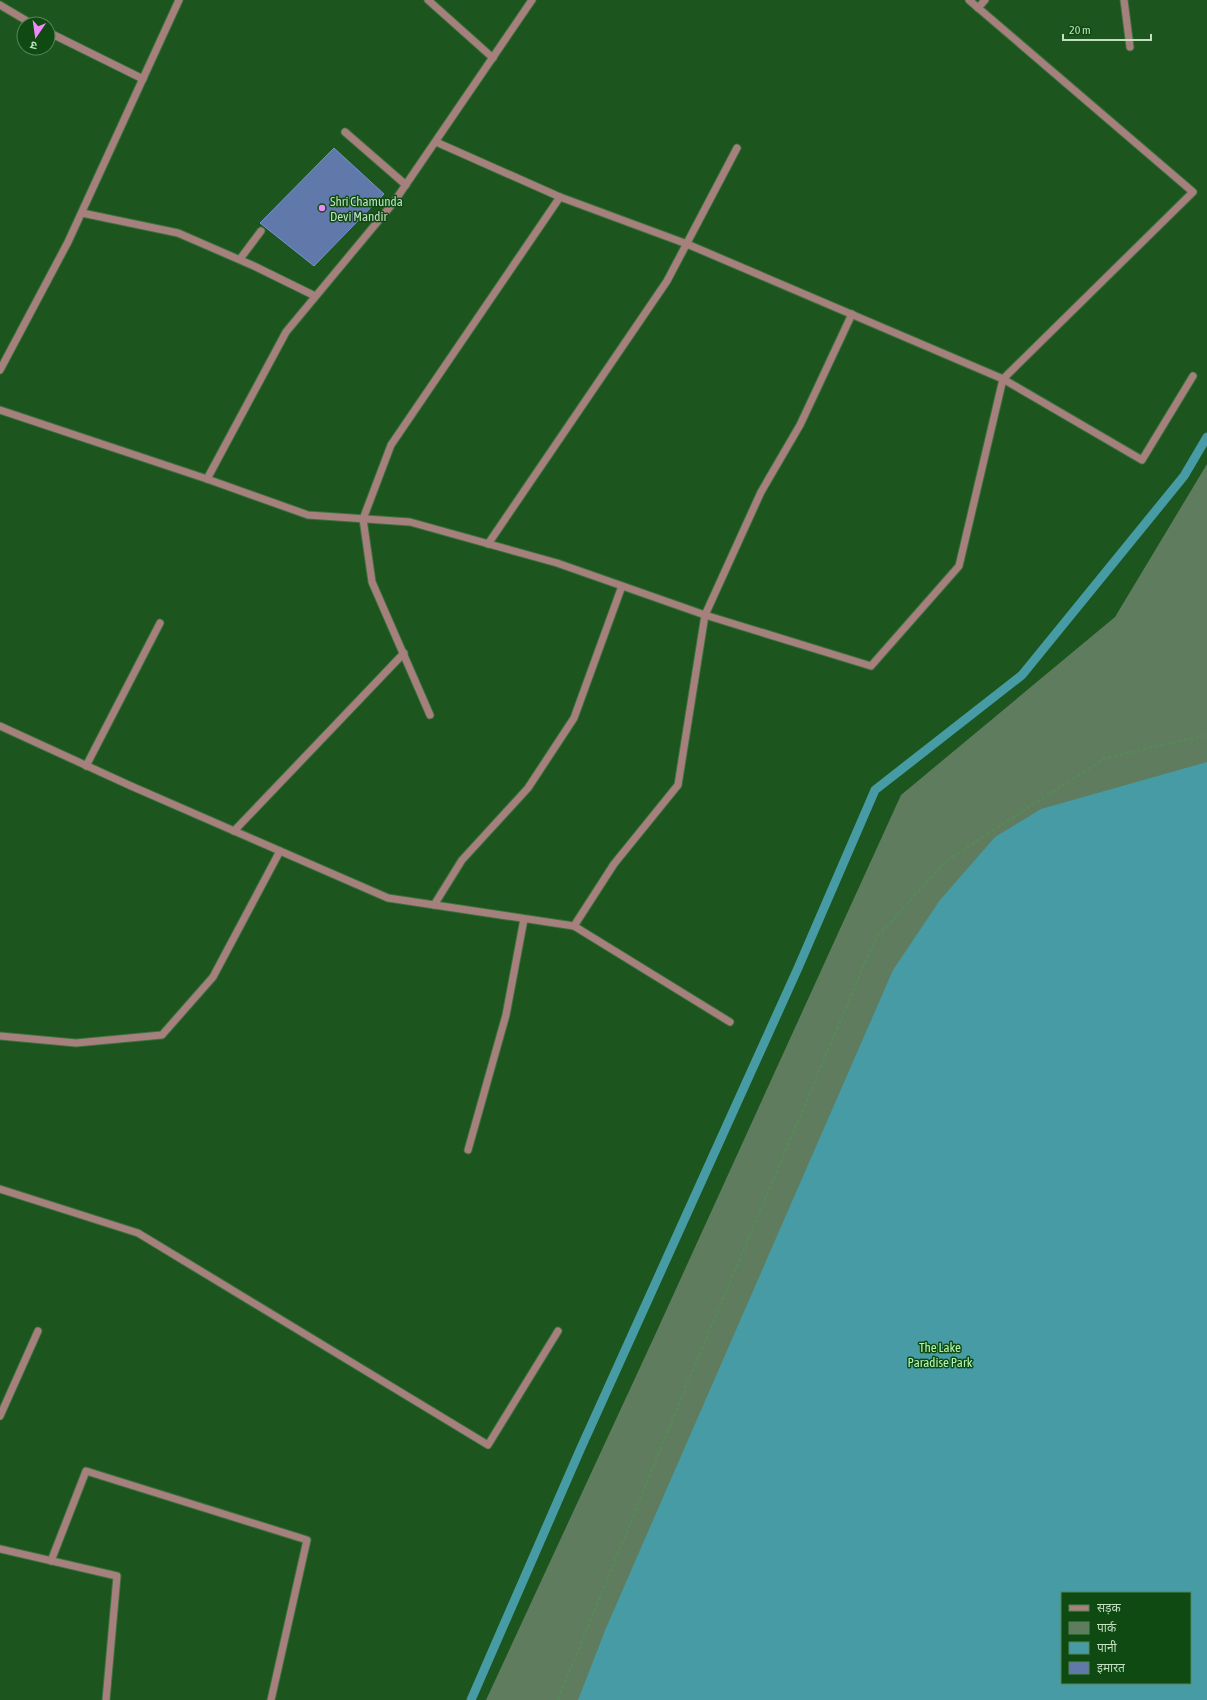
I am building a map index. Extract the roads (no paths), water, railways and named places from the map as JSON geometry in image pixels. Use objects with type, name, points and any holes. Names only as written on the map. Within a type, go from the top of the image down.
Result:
[{"type":"street","points":[[0,370],[68,242],[179,0]]},
{"type":"street","points":[[428,0],[493,58]]},
{"type":"street","points":[[207,479],[286,332],[394,202],[532,0]]},
{"type":"street","points":[[0,410],[207,479],[308,515],[410,522],[557,563],[705,615],[871,666],[959,566],[1003,379],[1193,192],[969,0]]},
{"type":"street","points":[[978,8],[985,0]]},
{"type":"street","points":[[1124,0],[1130,47]]},
{"type":"street","points":[[0,5],[19,16]]},
{"type":"street","points":[[56,36],[143,78]]},
{"type":"street","points":[[345,132],[406,185]]},
{"type":"street","points":[[436,142],[560,197],[687,244],[1003,379],[1142,460],[1193,376]]},
{"type":"street","points":[[488,544],[667,280],[737,148]]},
{"type":"street","points":[[430,715],[372,582],[364,519],[391,445],[560,197]]},
{"type":"street","points":[[82,213],[178,233],[240,259],[316,296]]},
{"type":"street","points":[[240,259],[261,231]]},
{"type":"street","points":[[574,926],[614,864],[678,785],[705,615],[761,492],[800,425],[852,314]]},
{"type":"street","points":[[434,905],[462,860],[528,788],[574,718],[622,586]]},
{"type":"street","points":[[86,766],[160,623]]},
{"type":"street","points":[[234,831],[404,653]]},
{"type":"street","points":[[0,726],[86,766],[388,898],[574,926],[730,1022]]},
{"type":"street","points":[[0,1036],[76,1043],[162,1035],[213,977],[280,851]]},
{"type":"street","points":[[468,1150],[506,1015],[524,919]]},
{"type":"street","points":[[0,1189],[138,1233],[488,1445],[558,1331]]},
{"type":"street","points":[[0,1416],[38,1331]]},
{"type":"street","points":[[51,1561],[86,1471],[307,1540],[271,1700]]},
{"type":"street","points":[[0,1550],[117,1576],[106,1700]]},
{"type":"water","name":"The Lake Paradise Park","points":[[1207,762],[1207,1700],[578,1700],[606,1628],[893,970],[940,900],[995,837],[1041,809]]},
{"type":"waterway","points":[[471,1700],[580,1450],[798,968],[875,790],[1022,675],[1184,476],[1207,437]]},
{"type":"place","name":"Shri Chamunda Devi Mandir","points":[[322,208]]}]
